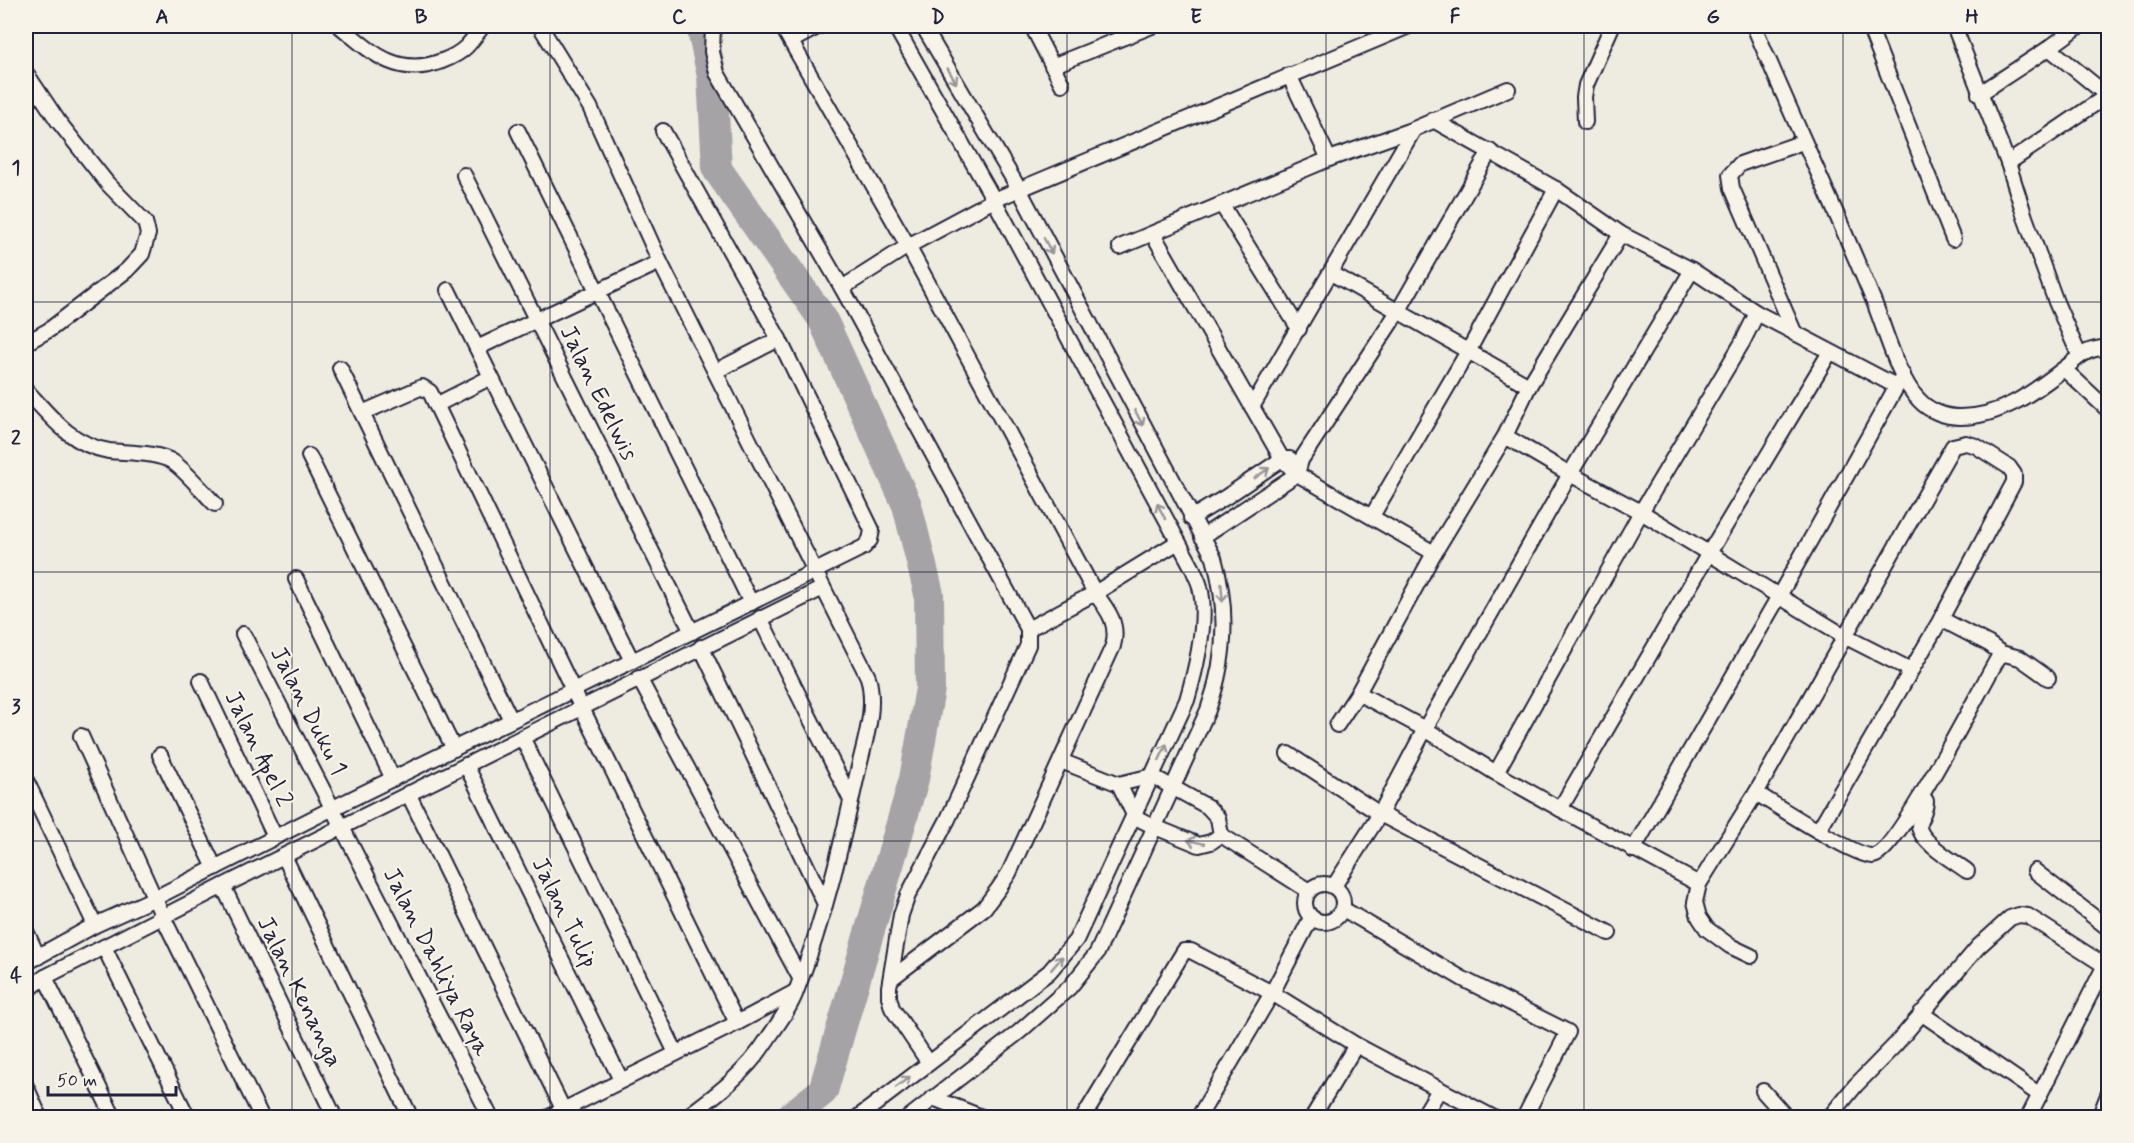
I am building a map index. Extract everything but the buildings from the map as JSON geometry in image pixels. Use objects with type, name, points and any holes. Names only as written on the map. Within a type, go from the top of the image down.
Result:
[{"type":"street","points":[[340,26],[388,60],[409,68],[430,65],[454,56],[466,48],[483,26]]},
{"type":"street","points":[[540,26],[590,107],[660,262],[868,677],[872,691],[871,711],[851,800],[825,904],[799,984],[766,1042],[731,1083],[685,1118]]},
{"type":"street","points":[[713,26],[712,52],[717,73],[842,288],[1028,629],[1028,645],[948,819],[908,895],[901,915],[889,998],[892,1008],[928,1063]]},
{"type":"street","points":[[782,26],[908,246],[1116,629],[1061,760],[1009,873],[984,908],[892,978]]},
{"type":"street","points":[[791,41],[819,26]]},
{"type":"street","points":[[857,1118],[1049,972],[1076,940],[1135,817],[1187,700],[1196,670],[1202,619],[1201,587],[1193,569],[994,200],[895,26]]},
{"type":"street","points":[[908,1118],[1019,1032],[1070,987],[1096,953],[1208,710],[1218,681],[1224,625],[1222,584],[1214,558],[1019,189],[923,26]]},
{"type":"street","points":[[1032,26],[1062,84]]},
{"type":"street","points":[[1052,66],[1127,30],[1152,26]]},
{"type":"street","points":[[842,288],[908,246],[994,200],[1409,26]]},
{"type":"street","points":[[1585,122],[1586,85],[1612,26]]},
{"type":"street","points":[[1633,850],[1899,381],[1881,318],[1754,26]]},
{"type":"street","points":[[1869,26],[1953,239]]},
{"type":"street","points":[[1954,26],[2008,163],[2056,302],[2079,355]]},
{"type":"street","points":[[1979,94],[2079,26]]},
{"type":"street","points":[[2008,163],[2108,96],[2049,48]]},
{"type":"street","points":[[26,73],[58,122],[107,183],[146,222],[148,234],[142,254],[127,270],[50,330],[26,343]]},
{"type":"street","points":[[1289,75],[1329,159]]},
{"type":"street","points":[[1120,248],[1329,159],[1414,129],[1508,89]]},
{"type":"street","points":[[1432,120],[1556,189],[1621,234],[1692,270],[1757,314],[1830,352],[1899,381],[1930,409],[1946,416],[1988,414],[2004,408],[2064,369],[2079,355],[2091,350],[2109,348]]},
{"type":"street","points":[[1252,407],[1414,129]]},
{"type":"street","points":[[518,131],[751,603]]},
{"type":"street","points":[[26,931],[32,960],[95,925],[155,898],[393,778],[864,547],[870,540],[872,530],[779,339],[663,131]]},
{"type":"street","points":[[1795,334],[1732,188],[1730,175],[1740,164],[1803,142]]},
{"type":"street","points":[[1202,537],[1297,474],[1301,460],[1399,310],[1490,151]]},
{"type":"street","name":"Jalan Edelwis","points":[[464,175],[692,632]]},
{"type":"street","points":[[1372,516],[1469,351],[1556,189]]},
{"type":"street","points":[[1222,206],[1299,329]]},
{"type":"street","points":[[1153,234],[1282,459],[1297,474],[1434,553]]},
{"type":"street","points":[[1337,725],[1358,693],[1434,553],[1505,436],[1529,386],[1621,234]]},
{"type":"street","points":[[477,348],[660,262]]},
{"type":"street","points":[[1334,886],[1380,814],[1425,729],[1570,474],[1692,270]]},
{"type":"street","points":[[1331,273],[1529,386]]},
{"type":"street","points":[[448,290],[632,661]]},
{"type":"street","points":[[1496,773],[1641,512],[1757,314]]},
{"type":"street","points":[[716,371],[779,339]]},
{"type":"street","points":[[1560,809],[1709,553],[1830,352]]},
{"type":"street","points":[[340,368],[511,720]]},
{"type":"street","points":[[2064,369],[2109,410]]},
{"type":"street","points":[[436,405],[491,377]]},
{"type":"street","points":[[362,413],[422,387],[430,392],[737,1023]]},
{"type":"street","points":[[26,390],[58,426],[70,435],[106,451],[154,456],[173,462],[215,504]]},
{"type":"street","points":[[1505,436],[1641,512],[1846,637],[1911,670]]},
{"type":"street","points":[[1751,956],[1707,929],[1695,902],[1699,884],[1756,793],[1953,446],[1966,443],[1976,446],[2009,467],[2014,474],[2014,482],[1941,620],[1818,831]]},
{"type":"street","points":[[309,456],[454,749]]},
{"type":"street","points":[[1191,518],[1282,459],[1301,460]]},
{"type":"street","points":[[1028,629],[1095,593],[1178,542]]},
{"type":"street","points":[[1193,569],[1214,558]]},
{"type":"street","points":[[296,579],[393,778]]},
{"type":"street","points":[[26,991],[45,977],[223,885],[823,588]]},
{"type":"street","points":[[760,618],[851,800]]},
{"type":"street","points":[[1941,620],[1989,644],[2001,653],[2020,658],[2048,678]]},
{"type":"street","name":"Jalan Duku 1","points":[[243,634],[342,827]]},
{"type":"street","points":[[701,647],[825,904]]},
{"type":"street","points":[[1756,793],[1863,855],[1873,856],[1884,850],[1909,816],[2001,653]]},
{"type":"street","points":[[639,678],[799,984]]},
{"type":"street","name":"Jalan Apel 2","points":[[201,681],[275,837]]},
{"type":"street","points":[[1358,693],[1425,729],[1496,773],[1633,850],[1699,884]]},
{"type":"street","points":[[81,736],[163,917],[262,1118]]},
{"type":"street","points":[[522,736],[676,1053]]},
{"type":"street","points":[[1288,754],[1380,814],[1609,933]]},
{"type":"street","points":[[159,755],[215,868]]},
{"type":"street","points":[[1061,760],[1119,784],[1152,776],[1173,787],[1208,807],[1218,818],[1221,835],[1309,891]]},
{"type":"street","name":"Jalan Tulip","points":[[465,765],[621,1080]]},
{"type":"street","points":[[26,780],[95,925]]},
{"type":"street","points":[[1119,784],[1135,817],[1155,827],[1199,845],[1206,844],[1221,835]]},
{"type":"street","points":[[408,793],[563,1109]]},
{"type":"street","points":[[1921,794],[1926,801],[1919,828],[1923,835],[1931,845],[1967,871]]},
{"type":"street","name":"Jalan Dahliya Raya","points":[[342,827],[491,1118]]},
{"type":"street","points":[[284,856],[411,1118]]},
{"type":"street","points":[[2035,871],[2109,928]]},
{"type":"street","points":[[1321,884],[1334,886],[1342,896],[1343,909],[1338,918],[1329,923],[1320,923],[1311,918],[1306,912],[1305,905],[1309,891],[1321,884]]},
{"type":"street","name":"Jalan Kenanga","points":[[223,885],[335,1118]]},
{"type":"street","points":[[1343,909],[1463,979],[1568,1032],[1524,1118]]},
{"type":"street","points":[[1829,1118],[1978,946],[2010,918],[2019,915],[2028,916],[2106,961],[2028,1118]]},
{"type":"street","points":[[1198,1118],[1272,993],[1311,918]]},
{"type":"street","points":[[104,948],[188,1118]]},
{"type":"street","points":[[1083,1118],[1184,951],[1191,951],[1272,993],[1356,1045],[1494,1118]]},
{"type":"street","points":[[45,977],[114,1118]]},
{"type":"street","points":[[547,1118],[737,1023],[799,984]]},
{"type":"street","points":[[1921,1013],[2040,1095]]},
{"type":"street","points":[[1312,1118],[1356,1045]]},
{"type":"street","points":[[26,1086],[40,1118]]},
{"type":"street","points":[[1422,1118],[1439,1090]]},
{"type":"street","points":[[1763,1091],[1787,1118]]},
{"type":"street","points":[[2098,1118],[2109,1095]]},
{"type":"street","points":[[933,1098],[984,1118]]},
{"type":"waterway","points":[[701,26],[712,76],[717,169],[822,318],[907,505],[929,594],[930,689],[914,779],[823,1091],[789,1118]]}]
